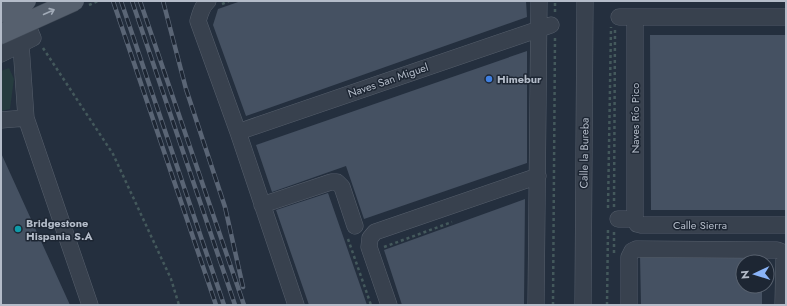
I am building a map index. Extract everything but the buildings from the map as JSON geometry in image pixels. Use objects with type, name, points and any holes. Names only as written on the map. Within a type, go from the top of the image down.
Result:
[{"type":"main road","points":[[1,34],[74,1]]},
{"type":"main road","points":[[1,12],[22,5]]},
{"type":"street","points":[[208,1],[201,11],[198,21],[238,132],[296,305]]},
{"type":"street","points":[[536,305],[538,176],[550,26],[539,1]]},
{"type":"street","name":"Calle la Bureba","points":[[583,305],[585,1]]},
{"type":"street","points":[[1,23],[22,5],[33,38],[1,54]]},
{"type":"street","points":[[615,22],[635,17],[786,17]]},
{"type":"street","name":"Naves Río Pico","points":[[635,17],[635,219]]},
{"type":"street","name":"Naves San Miguel","points":[[238,132],[550,26]]},
{"type":"street","points":[[22,44],[26,118],[90,305]]},
{"type":"street","points":[[1,120],[26,118]]},
{"type":"street","points":[[389,305],[369,248],[370,238],[375,232],[538,176]]},
{"type":"street","points":[[262,205],[331,182],[337,182],[342,187],[355,226]]},
{"type":"street","name":"Calle Sierra","points":[[612,219],[635,219],[637,224],[641,225],[786,225]]},
{"type":"street","points":[[629,305],[624,284],[632,251],[636,250],[776,250],[782,252],[784,257],[783,305]]},
{"type":"path","points":[[553,305],[550,26],[555,1]]},
{"type":"path","points":[[607,305],[612,219],[615,22]]},
{"type":"path","points":[[614,262],[612,219],[615,22]]},
{"type":"path","points":[[42,46],[43,50],[113,154],[171,279],[179,305]]},
{"type":"path","points":[[380,249],[457,221]]},
{"type":"path","points":[[355,226],[345,229],[371,305]]},
{"type":"green space","points":[[9,68],[14,79],[10,109],[1,111],[1,71]]},
{"type":"railway","points":[[113,1],[216,305]]},
{"type":"railway","points":[[121,1],[224,305]]},
{"type":"railway","points":[[132,1],[235,305]]},
{"type":"railway","points":[[140,1],[244,305]]},
{"type":"railway","points":[[163,1],[186,89],[225,207],[243,287]]},
{"type":"place","name":"Himebur","points":[[489,79]]},
{"type":"place","name":"Bridgestone Hispania S.A","points":[[18,229]]}]
